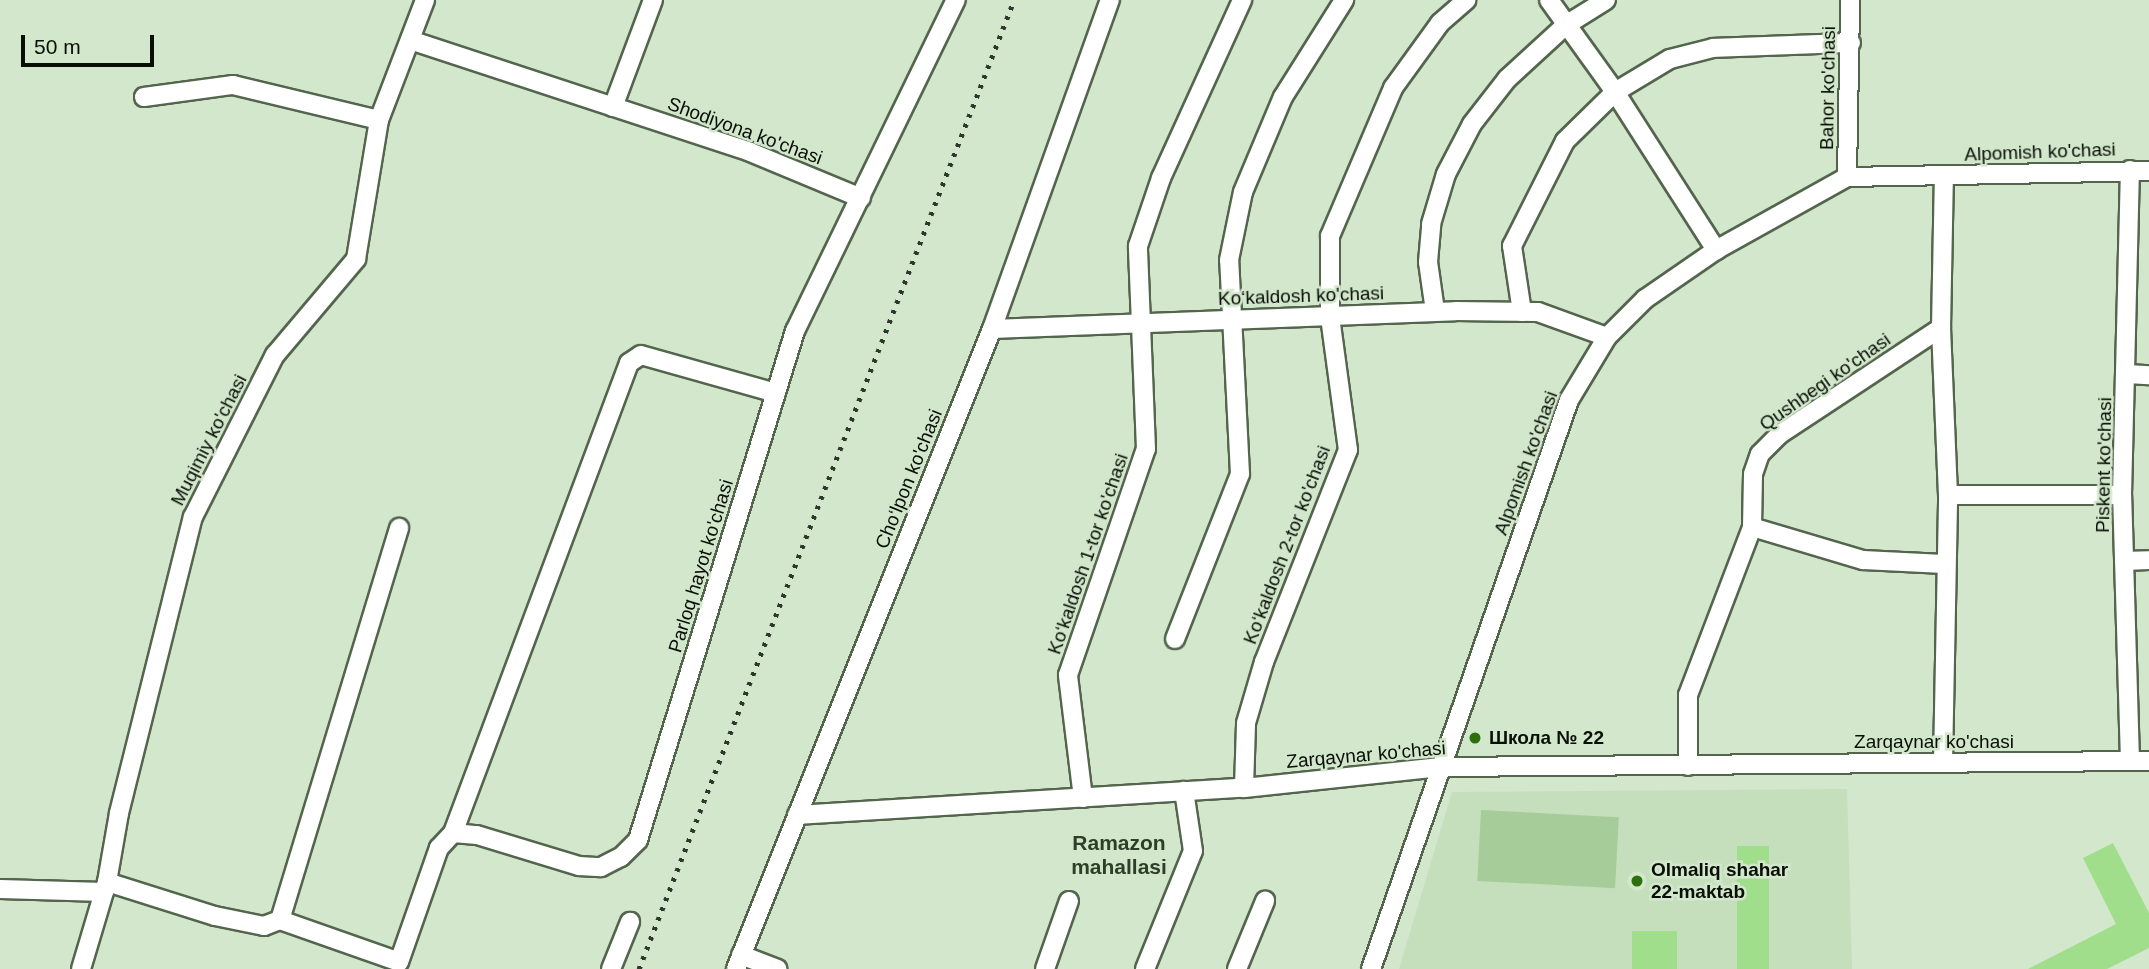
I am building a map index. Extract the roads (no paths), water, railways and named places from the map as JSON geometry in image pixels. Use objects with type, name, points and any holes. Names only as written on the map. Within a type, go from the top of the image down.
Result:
[{"type":"street","points":[[613,107],[653,0]]},
{"type":"street","name":"Parloq hayot ko'chasi","points":[[453,833],[477,835],[579,866],[601,867],[621,857],[638,840],[795,331],[956,0]]},
{"type":"street","name":"Cho‘lpon ko'chasi","points":[[738,962],[992,329],[1110,0]]},
{"type":"street","name":"Ko‘kaldosh 1-tor ko'chasi","points":[[1083,798],[1068,675],[1146,449],[1138,246],[1161,178],[1242,0]]},
{"type":"street","points":[[1175,639],[1240,474],[1229,319],[1229,260],[1243,192],[1283,97],[1345,0]]},
{"type":"street","name":"Ko‘kaldosh 2-tor ko'chasi","points":[[1244,788],[1246,723],[1264,662],[1348,450],[1330,316],[1330,236],[1393,88],[1440,23],[1466,0]]},
{"type":"street","points":[[1549,0],[1615,92],[1716,250]]},
{"type":"street","points":[[1435,311],[1428,262],[1431,224],[1446,174],[1472,124],[1507,79],[1566,25],[1606,0]]},
{"type":"street","name":"Bahor ko'chasi","points":[[1847,177],[1850,0]]},
{"type":"street","name":"Muqimiy ko'chasi","points":[[81,969],[106,887],[119,813],[192,517],[275,355],[356,259],[379,120],[423,1]]},
{"type":"street","name":"Shodiyona ko'chasi","points":[[410,40],[750,152],[861,198]]},
{"type":"street","points":[[1521,312],[1512,246],[1565,141],[1615,92],[1670,58],[1713,48],[1851,43]]},
{"type":"street","points":[[144,97],[233,85],[379,120]]},
{"type":"street","name":"Piskent ko'chasi","points":[[2130,170],[2122,495],[2130,761]]},
{"type":"street","name":"Alpomish ko'chasi","points":[[1371,969],[1569,400],[1608,337],[1645,299],[1716,250],[1847,177],[2149,171]]},
{"type":"street","points":[[1942,763],[1944,564],[1948,495],[1941,328],[1944,176]]},
{"type":"street","name":"Ko‘kaldosh ko'chasi","points":[[992,329],[1435,311],[1538,312],[1608,337]]},
{"type":"street","name":"Qushbegi ko'chasi","points":[[1688,766],[1688,695],[1752,527],[1754,474],[1760,453],[1780,434],[1941,328]]},
{"type":"street","points":[[0,889],[106,887],[264,926],[280,920],[399,962],[439,848],[453,833],[629,363],[641,355],[776,393]]},
{"type":"street","points":[[2127,374],[2149,375]]},
{"type":"street","points":[[1948,495],[2122,495]]},
{"type":"street","points":[[1752,527],[1863,560],[1944,564]]},
{"type":"street","points":[[280,920],[399,528]]},
{"type":"street","points":[[2124,561],[2149,561]]},
{"type":"street","name":"Zarqaynar ko'chasi","points":[[797,815],[1244,788],[1441,767],[2149,761]]},
{"type":"street","points":[[1145,969],[1193,851],[1184,791]]},
{"type":"street","points":[[1045,969],[1069,901]]},
{"type":"street","points":[[1237,969],[1265,901]]},
{"type":"street","points":[[611,969],[630,922]]},
{"type":"street","points":[[738,962],[777,969]]},
{"type":"railway","points":[[639,969],[1014,0]]},
{"type":"place","name":"Школа № 22","points":[[1475,738]]},
{"type":"place","name":"Olmaliq shahar 22-maktab","points":[[1637,881]]},
{"type":"district","name":"Ramazon mahallasi","points":[[1119,855]]}]
